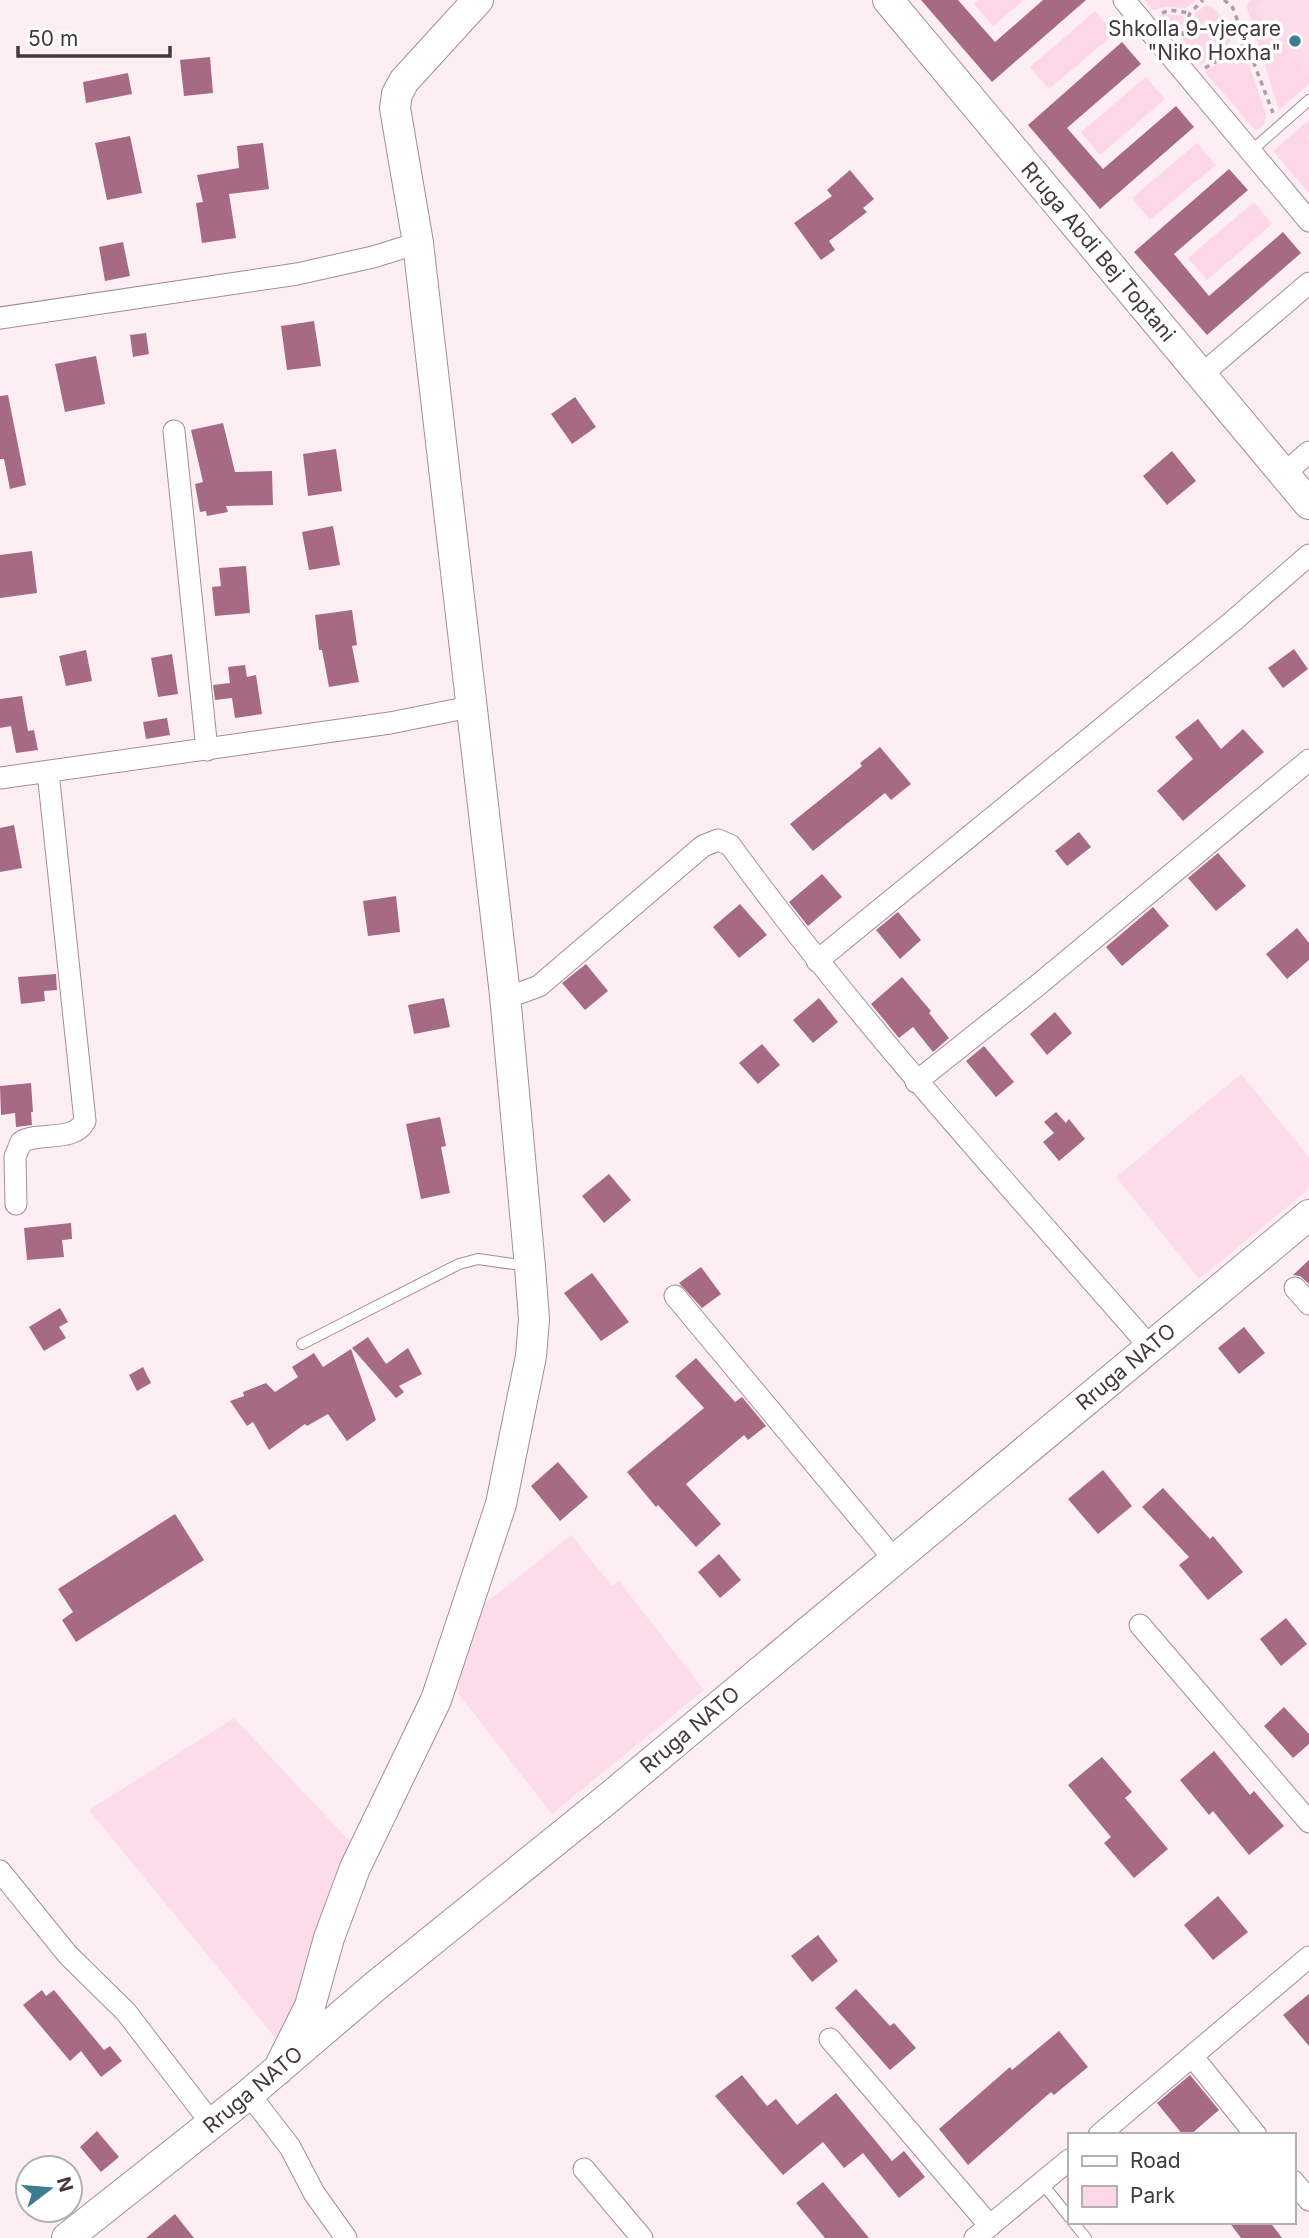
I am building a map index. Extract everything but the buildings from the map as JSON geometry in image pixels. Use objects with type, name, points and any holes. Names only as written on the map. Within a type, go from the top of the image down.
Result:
[{"type":"street","points":[[278,2070],[310,2006],[329,1938],[355,1868],[436,1700],[501,1504],[531,1356],[534,1319],[505,995],[418,243],[396,108],[397,94],[404,80],[478,0]]},
{"type":"street","points":[[455,27],[492,0]]},
{"type":"street","name":"Rruga Abdi Bej Toptani","points":[[888,0],[1309,504]]},
{"type":"street","points":[[1124,0],[1309,221]]},
{"type":"street","points":[[0,318],[297,274],[373,257],[418,243]]},
{"type":"street","points":[[1200,376],[1309,283]]},
{"type":"street","points":[[174,431],[207,750]]},
{"type":"street","points":[[1284,474],[1309,452]]},
{"type":"street","points":[[817,961],[1309,555]]},
{"type":"street","points":[[0,778],[390,723],[470,707]]},
{"type":"street","points":[[916,1082],[1038,985],[1309,760]]},
{"type":"street","points":[[16,1204],[15,1157],[21,1142],[33,1137],[76,1131],[85,1121],[48,772]]},
{"type":"street","points":[[505,995],[539,986],[703,846],[718,840],[730,845],[817,961],[916,1082],[1150,1347]]},
{"type":"street","name":"Rruga NATO","points":[[67,2238],[212,2124],[378,1984],[606,1800],[1309,1215]]},
{"type":"street","points":[[676,1296],[894,1559]]},
{"type":"street","points":[[1140,1625],[1309,1822]]},
{"type":"street","points":[[0,1871],[68,1955],[126,2012],[212,2124]]},
{"type":"street","points":[[329,1938],[331,1973],[342,1988],[359,1992],[378,1984]]},
{"type":"street","points":[[1101,2133],[1309,1957]]},
{"type":"street","points":[[830,2039],[982,2232],[1068,2161]]},
{"type":"street","points":[[1192,2056],[1254,2133]]},
{"type":"street","points":[[248,2094],[289,2147],[314,2193],[346,2238]]},
{"type":"street","points":[[584,2169],[642,2238]]},
{"type":"street","points":[[1295,2183],[1309,2200]]},
{"type":"lane","points":[[1251,151],[1309,100]]},
{"type":"lane","points":[[302,1344],[459,1264],[478,1258],[530,1267]]},
{"type":"lane","points":[[1042,2183],[1068,2216]]},
{"type":"lane","points":[[1075,2224],[1086,2238]]},
{"type":"path","points":[[1178,40],[1184,33],[1190,13],[1203,0]]},
{"type":"path","points":[[1224,0],[1232,6],[1275,118]]},
{"type":"path","points":[[1232,6],[1237,0]]},
{"type":"path","points":[[1157,14],[1170,10],[1190,13]]},
{"type":"path","points":[[1200,71],[1223,55],[1246,44]]},
{"type":"shaded area","name":"Shkolla 9-vjeçare \"Niko Hoxha\"","points":[[1263,0],[1309,0],[1309,74],[1252,9]]},
{"type":"shaded area","points":[[1241,1074],[1309,1157],[1309,1189],[1199,1279],[1116,1177]]},
{"type":"shaded area","points":[[571,1535],[612,1586],[619,1581],[704,1690],[552,1814],[454,1688],[478,1609]]},
{"type":"shaded area","points":[[234,1718],[354,1846],[296,2004],[277,2040],[89,1810]]},
{"type":"green space","points":[[979,0],[1024,0],[993,26],[974,4]]},
{"type":"green space","points":[[1145,0],[1197,0],[1186,8],[1165,7],[1153,10]]},
{"type":"green space","points":[[1251,0],[1263,0],[1253,9],[1309,74],[1309,84],[1279,110],[1246,5]]},
{"type":"green space","points":[[1207,5],[1216,10],[1223,19],[1231,40],[1226,48],[1200,65],[1181,43],[1196,12]]},
{"type":"green space","points":[[1095,11],[1114,34],[1049,89],[1030,67]]},
{"type":"green space","points":[[1158,16],[1182,16],[1184,20],[1176,37]]},
{"type":"green space","points":[[1241,56],[1248,62],[1266,114],[1265,123],[1256,131],[1205,72],[1222,61]]},
{"type":"green space","points":[[1146,77],[1165,99],[1100,155],[1081,132]]},
{"type":"green space","points":[[1309,120],[1307,138],[1309,193],[1273,151]]},
{"type":"green space","points":[[1197,143],[1216,165],[1150,220],[1132,198]]},
{"type":"green space","points":[[1254,202],[1272,224],[1207,280],[1188,258]]},
{"type":"place","name":"Shkolla 9-vjeçare \"Niko Hoxha\"","points":[[1295,41]]}]
